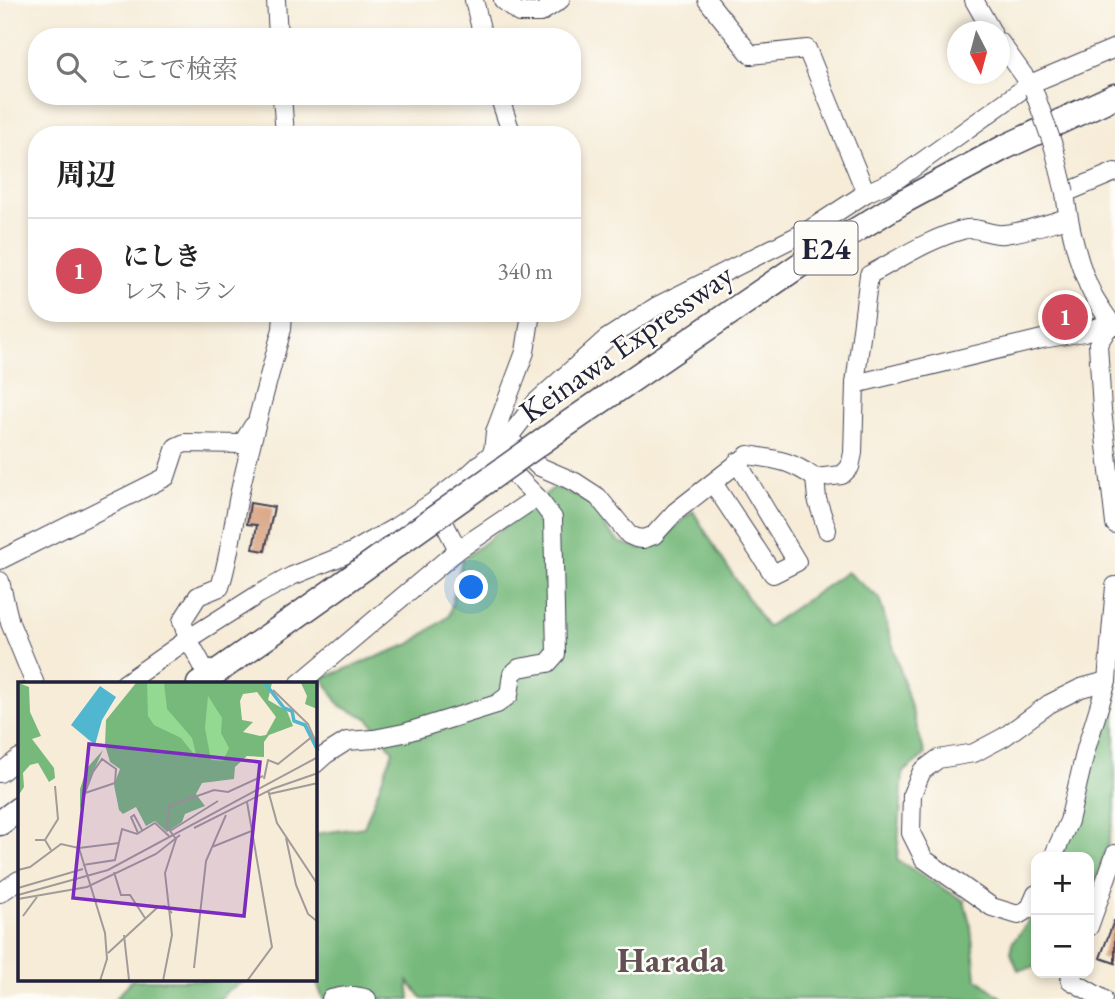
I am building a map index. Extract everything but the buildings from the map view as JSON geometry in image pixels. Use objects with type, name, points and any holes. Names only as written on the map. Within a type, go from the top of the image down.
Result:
[{"type":"highway","name":"Keinawa Expressway","points":[[201,676],[295,618],[557,431],[822,250],[904,201],[1005,147],[1115,96]]},
{"type":"highway","points":[[0,823],[18,810]]},
{"type":"street","points":[[275,0],[277,28]]},
{"type":"street","points":[[474,0],[481,28]]},
{"type":"street","points":[[503,0],[519,13],[540,13],[560,0]]},
{"type":"street","points":[[707,0],[751,55],[807,49],[866,193]]},
{"type":"street","points":[[974,0],[986,21]]},
{"type":"street","points":[[501,435],[606,339],[657,306],[808,230],[866,193],[899,178],[1032,87],[1115,48]]},
{"type":"street","points":[[1010,57],[1032,87],[1054,148],[1080,261],[1093,295],[1113,324]]},
{"type":"street","points":[[283,105],[284,126]]},
{"type":"street","points":[[502,105],[509,126]]},
{"type":"street","points":[[1065,193],[1115,172]]},
{"type":"street","points":[[501,435],[538,466],[575,482],[598,497],[629,535],[636,538],[654,535],[675,512],[748,455],[786,461],[815,478],[842,475],[850,467],[853,453],[855,384],[869,275],[922,246],[964,229],[1005,234],[1068,218]]},
{"type":"street","points":[[201,676],[182,621],[198,596],[220,587],[255,424],[282,322]]},
{"type":"street","points":[[127,682],[259,594],[292,576],[352,552],[394,528],[467,476],[493,452],[501,435],[525,352],[530,322]]},
{"type":"street","points":[[855,384],[1113,324]]},
{"type":"street","points":[[1113,324],[1098,344],[1101,410],[1115,524]]},
{"type":"street","points":[[0,560],[166,477],[176,446],[185,443],[242,443],[255,424]]},
{"type":"street","points":[[317,762],[347,741],[404,733],[497,704],[509,695],[512,674],[519,668],[548,663],[556,654],[553,518],[537,497],[493,452]]},
{"type":"street","points":[[713,483],[774,574],[797,562],[737,462]]},
{"type":"street","points":[[815,478],[817,499],[827,530]]},
{"type":"street","points":[[301,682],[458,550],[537,497]]},
{"type":"street","points":[[433,502],[458,550]]},
{"type":"street","points":[[0,581],[10,623],[34,682]]},
{"type":"street","points":[[1055,852],[1069,821],[1086,749],[1107,681],[1115,586]]},
{"type":"street","points":[[1031,906],[1018,915],[992,907],[924,859],[911,832],[912,794],[922,771],[938,759],[974,753],[1004,737],[1049,704],[1081,688],[1107,681]]},
{"type":"street","points":[[0,773],[18,759]]},
{"type":"street","points":[[1093,915],[1115,854]]},
{"type":"street","points":[[0,893],[18,881]]},
{"type":"street","points":[[1071,978],[1070,980],[1103,999]]},
{"type":"street","points":[[331,999],[346,995],[367,999]]},
{"type":"green space","points":[[555,487],[590,501],[604,516],[607,530],[619,542],[640,549],[659,542],[693,511],[767,627],[847,572],[879,598],[925,755],[903,772],[897,860],[964,901],[971,927],[976,978],[1003,999],[423,999],[408,981],[410,999],[323,999],[316,982],[317,834],[364,827],[393,751],[368,718],[340,706],[323,678],[410,644],[449,616],[462,560]]},
{"type":"green space","points":[[1115,669],[1115,812],[1108,844],[1094,885],[1094,852],[1063,852]]},
{"type":"green space","points":[[1031,918],[1031,968],[1018,970],[1011,953],[1012,943]]},
{"type":"green space","points":[[130,982],[242,982],[220,999],[115,999]]},
{"type":"place","name":"にしき","points":[[1065,317]]},
{"type":"district","name":"Harada","points":[[671,959]]}]
